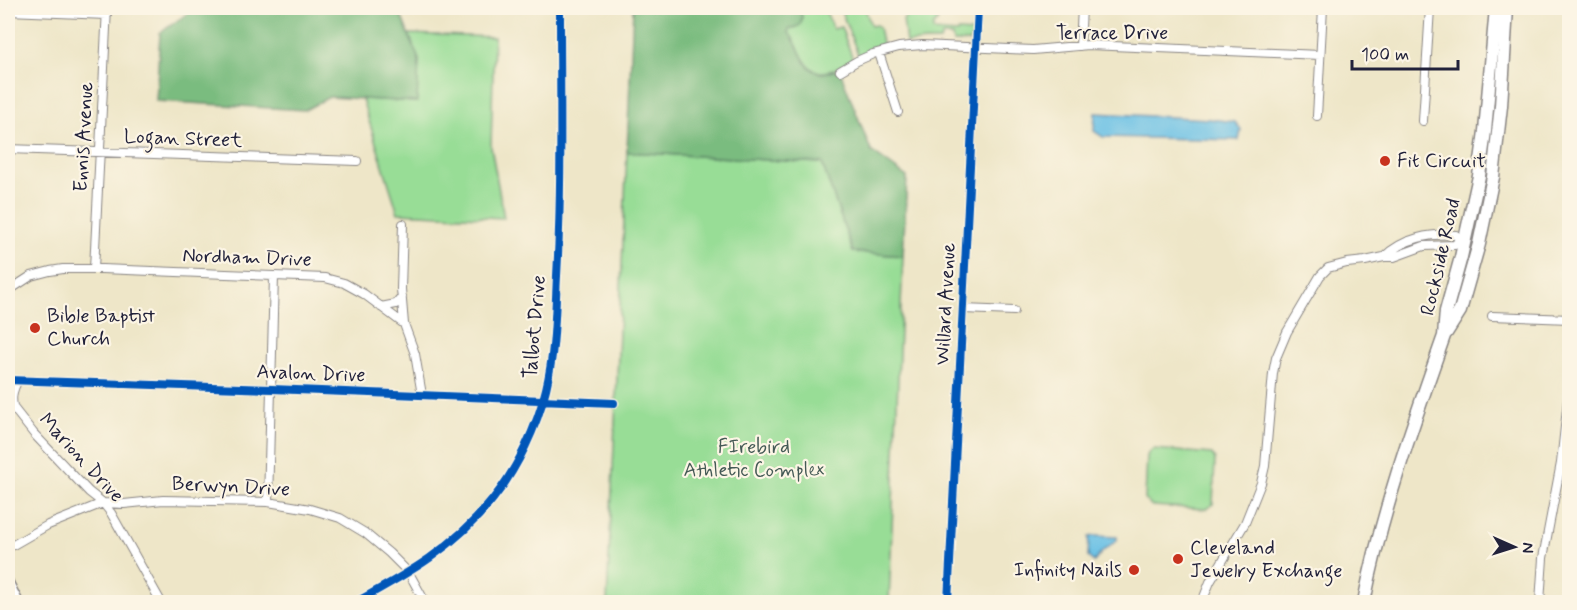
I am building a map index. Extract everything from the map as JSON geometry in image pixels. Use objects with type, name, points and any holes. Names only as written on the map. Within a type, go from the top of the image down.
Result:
[{"type":"main road","name":"Rockside Road","points":[[1444,336],[1446,311],[1479,176],[1496,8]]},
{"type":"main road","name":"Rockside Road","points":[[1364,603],[1392,489],[1444,336],[1460,311],[1479,244],[1493,177],[1500,118],[1507,8]]},
{"type":"street","name":"Talbot Drive","points":[[356,603],[409,573],[444,549],[472,523],[494,498],[521,454],[537,419],[553,351],[560,231],[560,8]]},
{"type":"street","name":"Willard Avenue","points":[[948,603],[978,8]]},
{"type":"street","points":[[1080,46],[1082,8]]},
{"type":"street","points":[[1317,116],[1323,8]]},
{"type":"street","points":[[1423,121],[1430,8]]},
{"type":"street","points":[[8,11],[107,11]]},
{"type":"street","name":"Ennis Avenue","points":[[94,269],[107,11]]},
{"type":"street","name":"Terrace Drive","points":[[840,71],[857,61],[879,53],[899,47],[922,45],[1033,50],[1080,46],[1320,55]]},
{"type":"street","points":[[879,53],[898,112]]},
{"type":"street","name":"Logan Street","points":[[8,149],[357,161]]},
{"type":"street","points":[[403,224],[404,324],[415,354],[422,395]]},
{"type":"street","points":[[1202,603],[1210,582],[1245,524],[1261,483],[1265,466],[1276,358],[1287,332],[1320,276],[1328,268],[1347,263],[1394,257],[1424,246],[1455,245],[1462,241],[1479,244]]},
{"type":"street","name":"Nordham Drive","points":[[8,291],[31,276],[63,269],[325,278],[344,283],[364,294],[404,324]]},
{"type":"street","points":[[267,502],[274,276]]},
{"type":"street","points":[[381,307],[396,304],[402,297]]},
{"type":"street","points":[[963,309],[1014,311]]},
{"type":"street","points":[[1492,316],[1569,319]]},
{"type":"street","name":"Avalon Drive","points":[[8,380],[272,388],[614,403]]},
{"type":"street","points":[[10,404],[18,380]]},
{"type":"street","points":[[1540,603],[1543,558],[1561,463],[1569,381]]},
{"type":"street","name":"Marion Drive","points":[[10,404],[34,434],[111,513],[160,603]]},
{"type":"street","name":"Berwyn Drive","points":[[8,548],[48,525],[103,503],[124,504],[163,500],[267,502],[310,509],[340,518],[365,533],[409,573],[425,603]]},
{"type":"street","points":[[8,582],[16,603]]},
{"type":"street","points":[[8,600],[16,603]]},
{"type":"green space","points":[[191,8],[398,8],[419,60],[417,102],[329,97],[305,110],[156,101],[160,33],[191,11]]},
{"type":"green space","points":[[633,8],[787,8],[797,10],[802,15],[801,24],[789,29],[788,32],[805,62],[814,71],[821,73],[840,71],[871,151],[907,177],[903,256],[853,252],[822,163],[627,152]]},
{"type":"green space","points":[[787,8],[837,8],[826,12],[833,29],[841,27],[853,59],[830,71],[823,72],[811,68],[787,32],[797,27]]},
{"type":"green space","points":[[840,8],[865,8],[871,26],[879,27],[883,48],[859,57]]},
{"type":"green space","points":[[905,8],[938,8],[938,20],[933,26],[933,31],[973,32],[973,37],[969,42],[953,42],[952,36],[942,36],[940,41],[906,43],[903,19],[906,18]]},
{"type":"green space","points":[[409,34],[494,37],[491,147],[504,218],[398,213],[362,99],[416,102],[419,60]]},
{"type":"green space","name":"FIrebird Athletic Complex","points":[[627,152],[822,163],[853,252],[903,256],[889,602],[607,602]]},
{"type":"green space","points":[[1153,449],[1212,454],[1215,459],[1213,504],[1206,509],[1152,506],[1145,500],[1147,456]]},
{"type":"water","points":[[1095,113],[1210,119],[1235,122],[1241,130],[1239,140],[1103,137],[1094,131]]},
{"type":"water","points":[[1089,537],[1117,537],[1117,540],[1094,562],[1088,557]]},
{"type":"cycle path","points":[[356,602],[430,558],[463,532],[502,487],[525,447],[537,418],[549,375],[555,319],[559,243],[560,8]]},
{"type":"cycle path","points":[[948,602],[978,8]]},
{"type":"cycle path","points":[[8,380],[614,403]]},
{"type":"place","name":"Fit Circuit","points":[[1385,161]]},
{"type":"place","name":"Bible Baptist Church","points":[[35,328]]},
{"type":"place","name":"Cleveland Jewelry Exchange","points":[[1178,559]]},
{"type":"place","name":"Infinity Nails","points":[[1134,570]]}]
